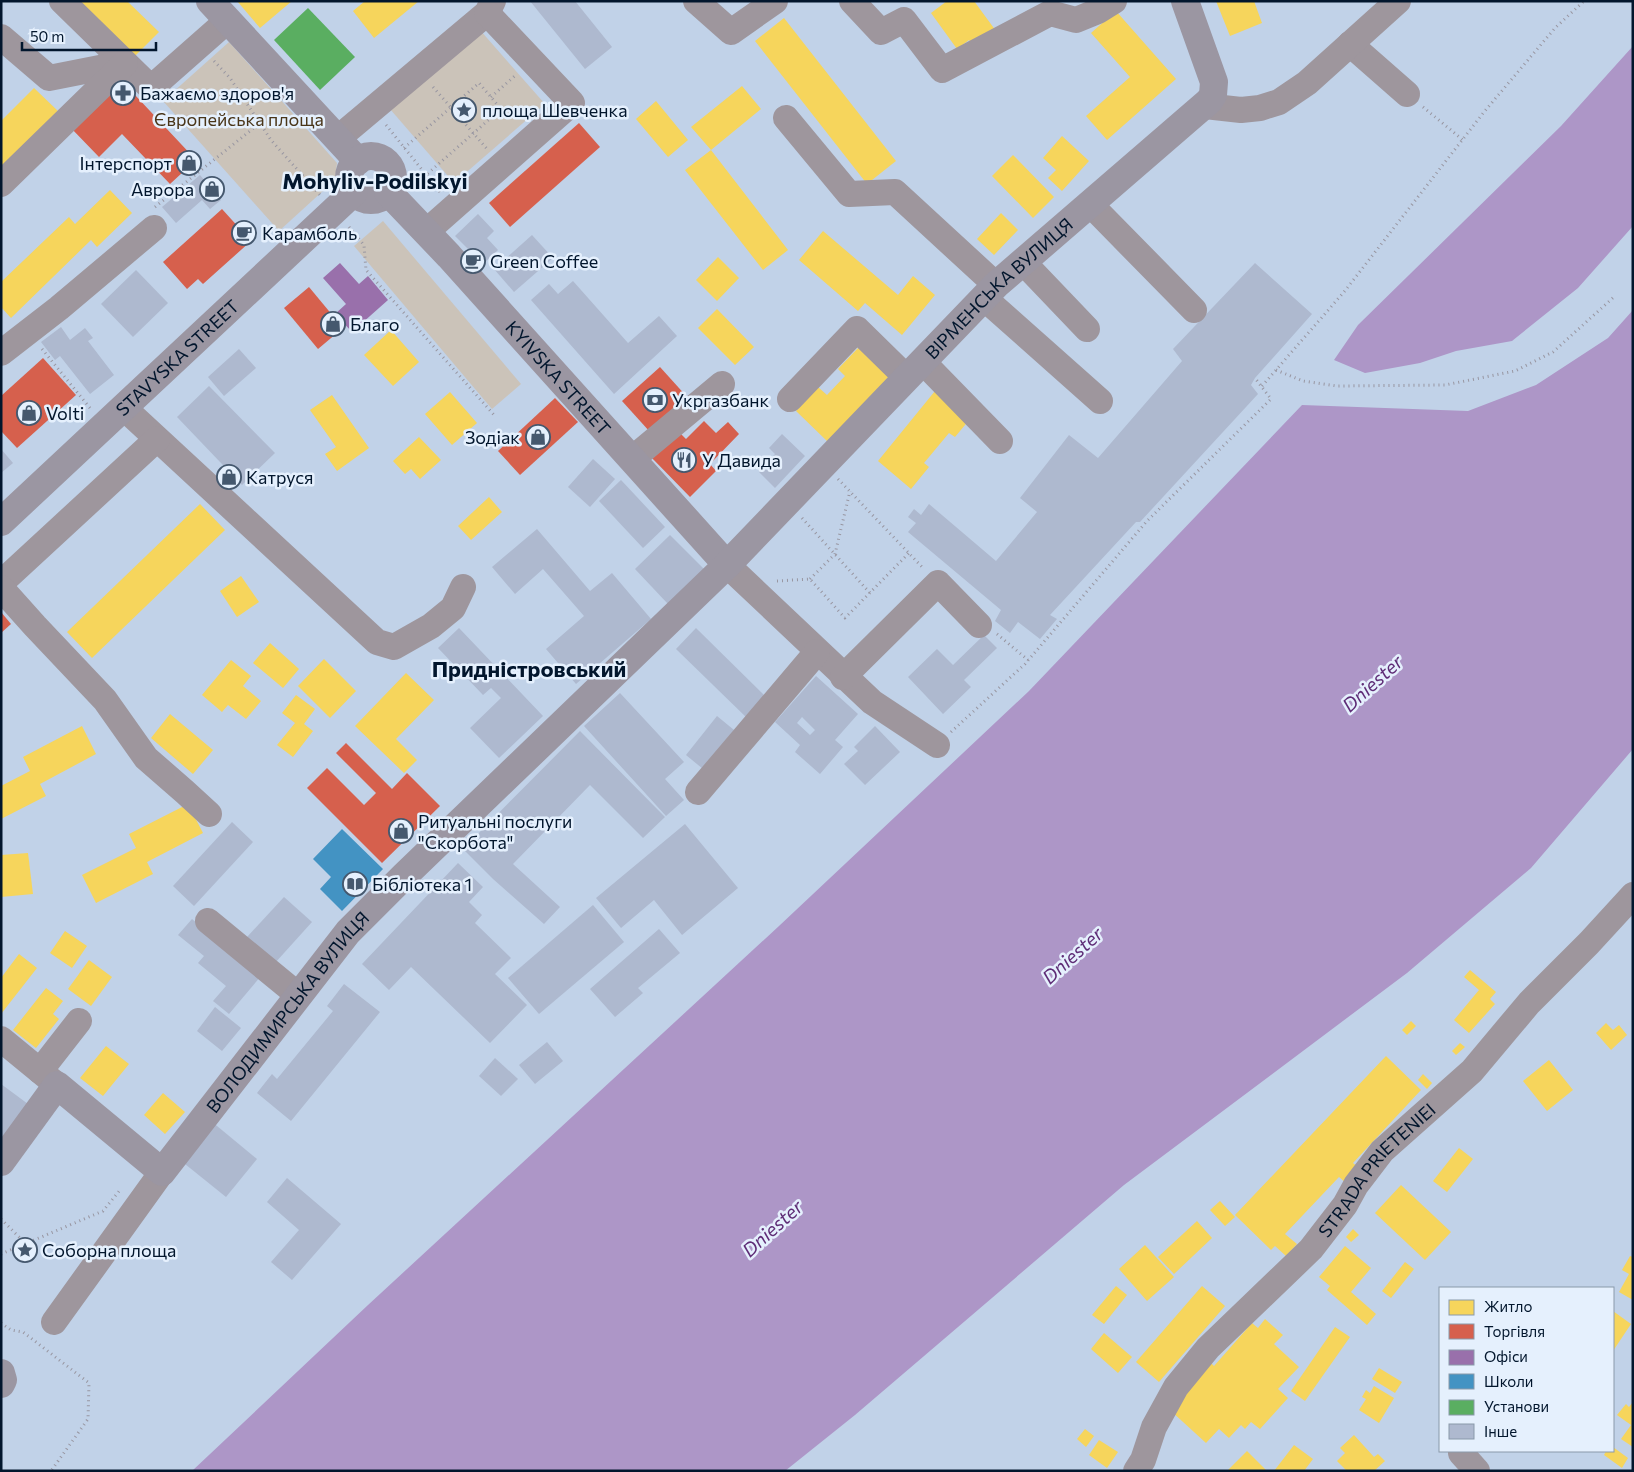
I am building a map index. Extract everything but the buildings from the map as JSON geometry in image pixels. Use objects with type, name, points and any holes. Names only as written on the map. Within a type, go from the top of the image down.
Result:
[{"type":"main road","name":"ВІРМЕНСЬКА ВУЛИЦЯ","points":[[737,574],[788,502],[990,292],[1205,106],[1213,96],[1214,82],[1185,1]]},
{"type":"main road","points":[[218,11],[358,161]]},
{"type":"main road","points":[[370,156],[385,161],[393,172],[393,180],[388,192],[376,200],[369,200],[361,198],[354,192],[350,181],[350,174],[358,161],[370,156]]},
{"type":"main road","name":"STAVYSKA STREET","points":[[1,522],[354,192]]},
{"type":"main road","name":"KYIVSKA STREET","points":[[388,192],[427,231],[737,574]]},
{"type":"main road","name":"ВОЛОДИМИРСЬКА ВУЛИЦЯ","points":[[162,1172],[348,932],[404,876],[737,574]]},
{"type":"main road","points":[[1,1162],[49,1078],[162,1172]]},
{"type":"main road","points":[[1,1373],[3,1380],[1,1384]]},
{"type":"street","points":[[62,1],[151,88],[218,11]]},
{"type":"street","points":[[696,1],[731,32],[775,1]]},
{"type":"street","points":[[852,1],[880,32],[904,20],[942,70],[1050,13],[1076,20],[1098,11],[1114,1]]},
{"type":"street","points":[[1205,106],[1240,110],[1260,108],[1279,102],[1307,83],[1398,1]]},
{"type":"street","points":[[338,139],[490,7],[532,61],[572,104],[427,231]]},
{"type":"street","points":[[1,37],[49,78],[125,63]]},
{"type":"street","points":[[1350,44],[1408,94]]},
{"type":"street","points":[[1,184],[125,63]]},
{"type":"street","points":[[786,118],[849,194],[895,192],[990,292],[1100,401]]},
{"type":"street","points":[[1090,204],[1194,310]]},
{"type":"street","points":[[1,353],[154,228]]},
{"type":"street","points":[[1023,262],[1087,328]]},
{"type":"street","points":[[790,399],[857,329],[915,370],[1000,441]]},
{"type":"street","points":[[632,460],[722,384]]},
{"type":"street","points":[[124,408],[377,642],[394,647],[431,626],[453,608],[463,587]]},
{"type":"street","points":[[1,583],[157,439]]},
{"type":"street","points":[[737,574],[817,652],[872,702],[937,745]]},
{"type":"street","points":[[843,676],[938,583],[978,625]]},
{"type":"street","points":[[1,588],[105,700],[146,758],[186,792],[208,814]]},
{"type":"street","points":[[698,792],[817,652]]},
{"type":"street","name":"STRADA PRIETENIEI","points":[[1146,1467],[1154,1427],[1176,1387],[1208,1348],[1311,1249],[1345,1205],[1356,1185],[1382,1151],[1472,1071],[1529,1003],[1589,943],[1633,895]]},
{"type":"street","points":[[208,921],[298,995]]},
{"type":"street","points":[[1,1039],[49,1078],[79,1021]]},
{"type":"street","name":"ВОЛОДИМИРСЬКА ВУЛИЦЯ","points":[[54,1322],[162,1172]]},
{"type":"path","points":[[1262,386],[1344,292],[1462,140],[1555,28],[1584,1]]},
{"type":"path","points":[[491,96],[532,61]]},
{"type":"path","points":[[418,71],[501,166]]},
{"type":"path","points":[[404,148],[479,83],[502,109],[426,175]]},
{"type":"path","points":[[1408,94],[1462,140]]},
{"type":"path","points":[[373,109],[453,208]]},
{"type":"path","points":[[154,228],[150,211],[260,123]]},
{"type":"path","points":[[1276,370],[1303,382],[1336,386],[1445,385],[1515,371],[1553,352],[1615,296]]},
{"type":"path","points":[[28,332],[104,426]]},
{"type":"path","points":[[937,745],[1028,661],[1147,521],[1272,398],[1255,378]]},
{"type":"path","points":[[824,464],[938,583]]},
{"type":"path","points":[[810,579],[835,554],[850,491]]},
{"type":"path","points":[[788,502],[870,592]]},
{"type":"path","points":[[737,574],[810,579],[846,618],[909,553]]},
{"type":"path","points":[[978,625],[990,628],[1028,661]]},
{"type":"path","points":[[1,1254],[103,1210],[121,1189]]},
{"type":"path","points":[[1,1219],[26,1244]]},
{"type":"path","points":[[1,1323],[11,1330],[23,1332],[89,1382],[88,1419],[52,1471]]},
{"type":"green space","name":"площа Шевченка","points":[[480,30],[545,104],[454,183],[390,109]]},
{"type":"green space","name":"Європейська площа","points":[[229,42],[337,163],[335,180],[279,231],[163,101]]},
{"type":"green space","points":[[383,221],[521,384],[492,409],[354,246]]},
{"type":"water","points":[[1633,46],[1633,226],[1578,288],[1512,341],[1456,351],[1420,363],[1365,373],[1334,360],[1358,325],[1561,126]]},
{"type":"water","name":"Dniester","points":[[1633,310],[1633,749],[1531,868],[1407,973],[1124,1185],[855,1415],[785,1471],[192,1471],[1029,691],[1302,405],[1468,411],[1536,385],[1608,338]]},
{"type":"place","name":"Бажаємо здоров'я","points":[[123,93]]},
{"type":"place","name":"площа Шевченка","points":[[464,110]]},
{"type":"place","name":"Інтерспорт","points":[[189,163]]},
{"type":"place","name":"Аврора","points":[[212,189]]},
{"type":"place","name":"Карамболь","points":[[244,233]]},
{"type":"place","name":"Green Coffee","points":[[473,261]]},
{"type":"place","name":"Благо","points":[[333,324]]},
{"type":"place","name":"Укргазбанк","points":[[655,400]]},
{"type":"place","name":"Volti","points":[[29,413]]},
{"type":"place","name":"Зодіак","points":[[538,437]]},
{"type":"place","name":"У Давида","points":[[684,460]]},
{"type":"place","name":"Катруся","points":[[229,477]]},
{"type":"place","name":"Ритуальні послуги \"Скорбота\"","points":[[401,831]]},
{"type":"place","name":"Бібліотека 1","points":[[355,884]]},
{"type":"place","name":"Соборна площа","points":[[25,1250]]},
{"type":"district","name":"Mohyliv-Podilskyi","points":[[375,180]]},
{"type":"district","name":"Придністровський","points":[[529,668]]}]
